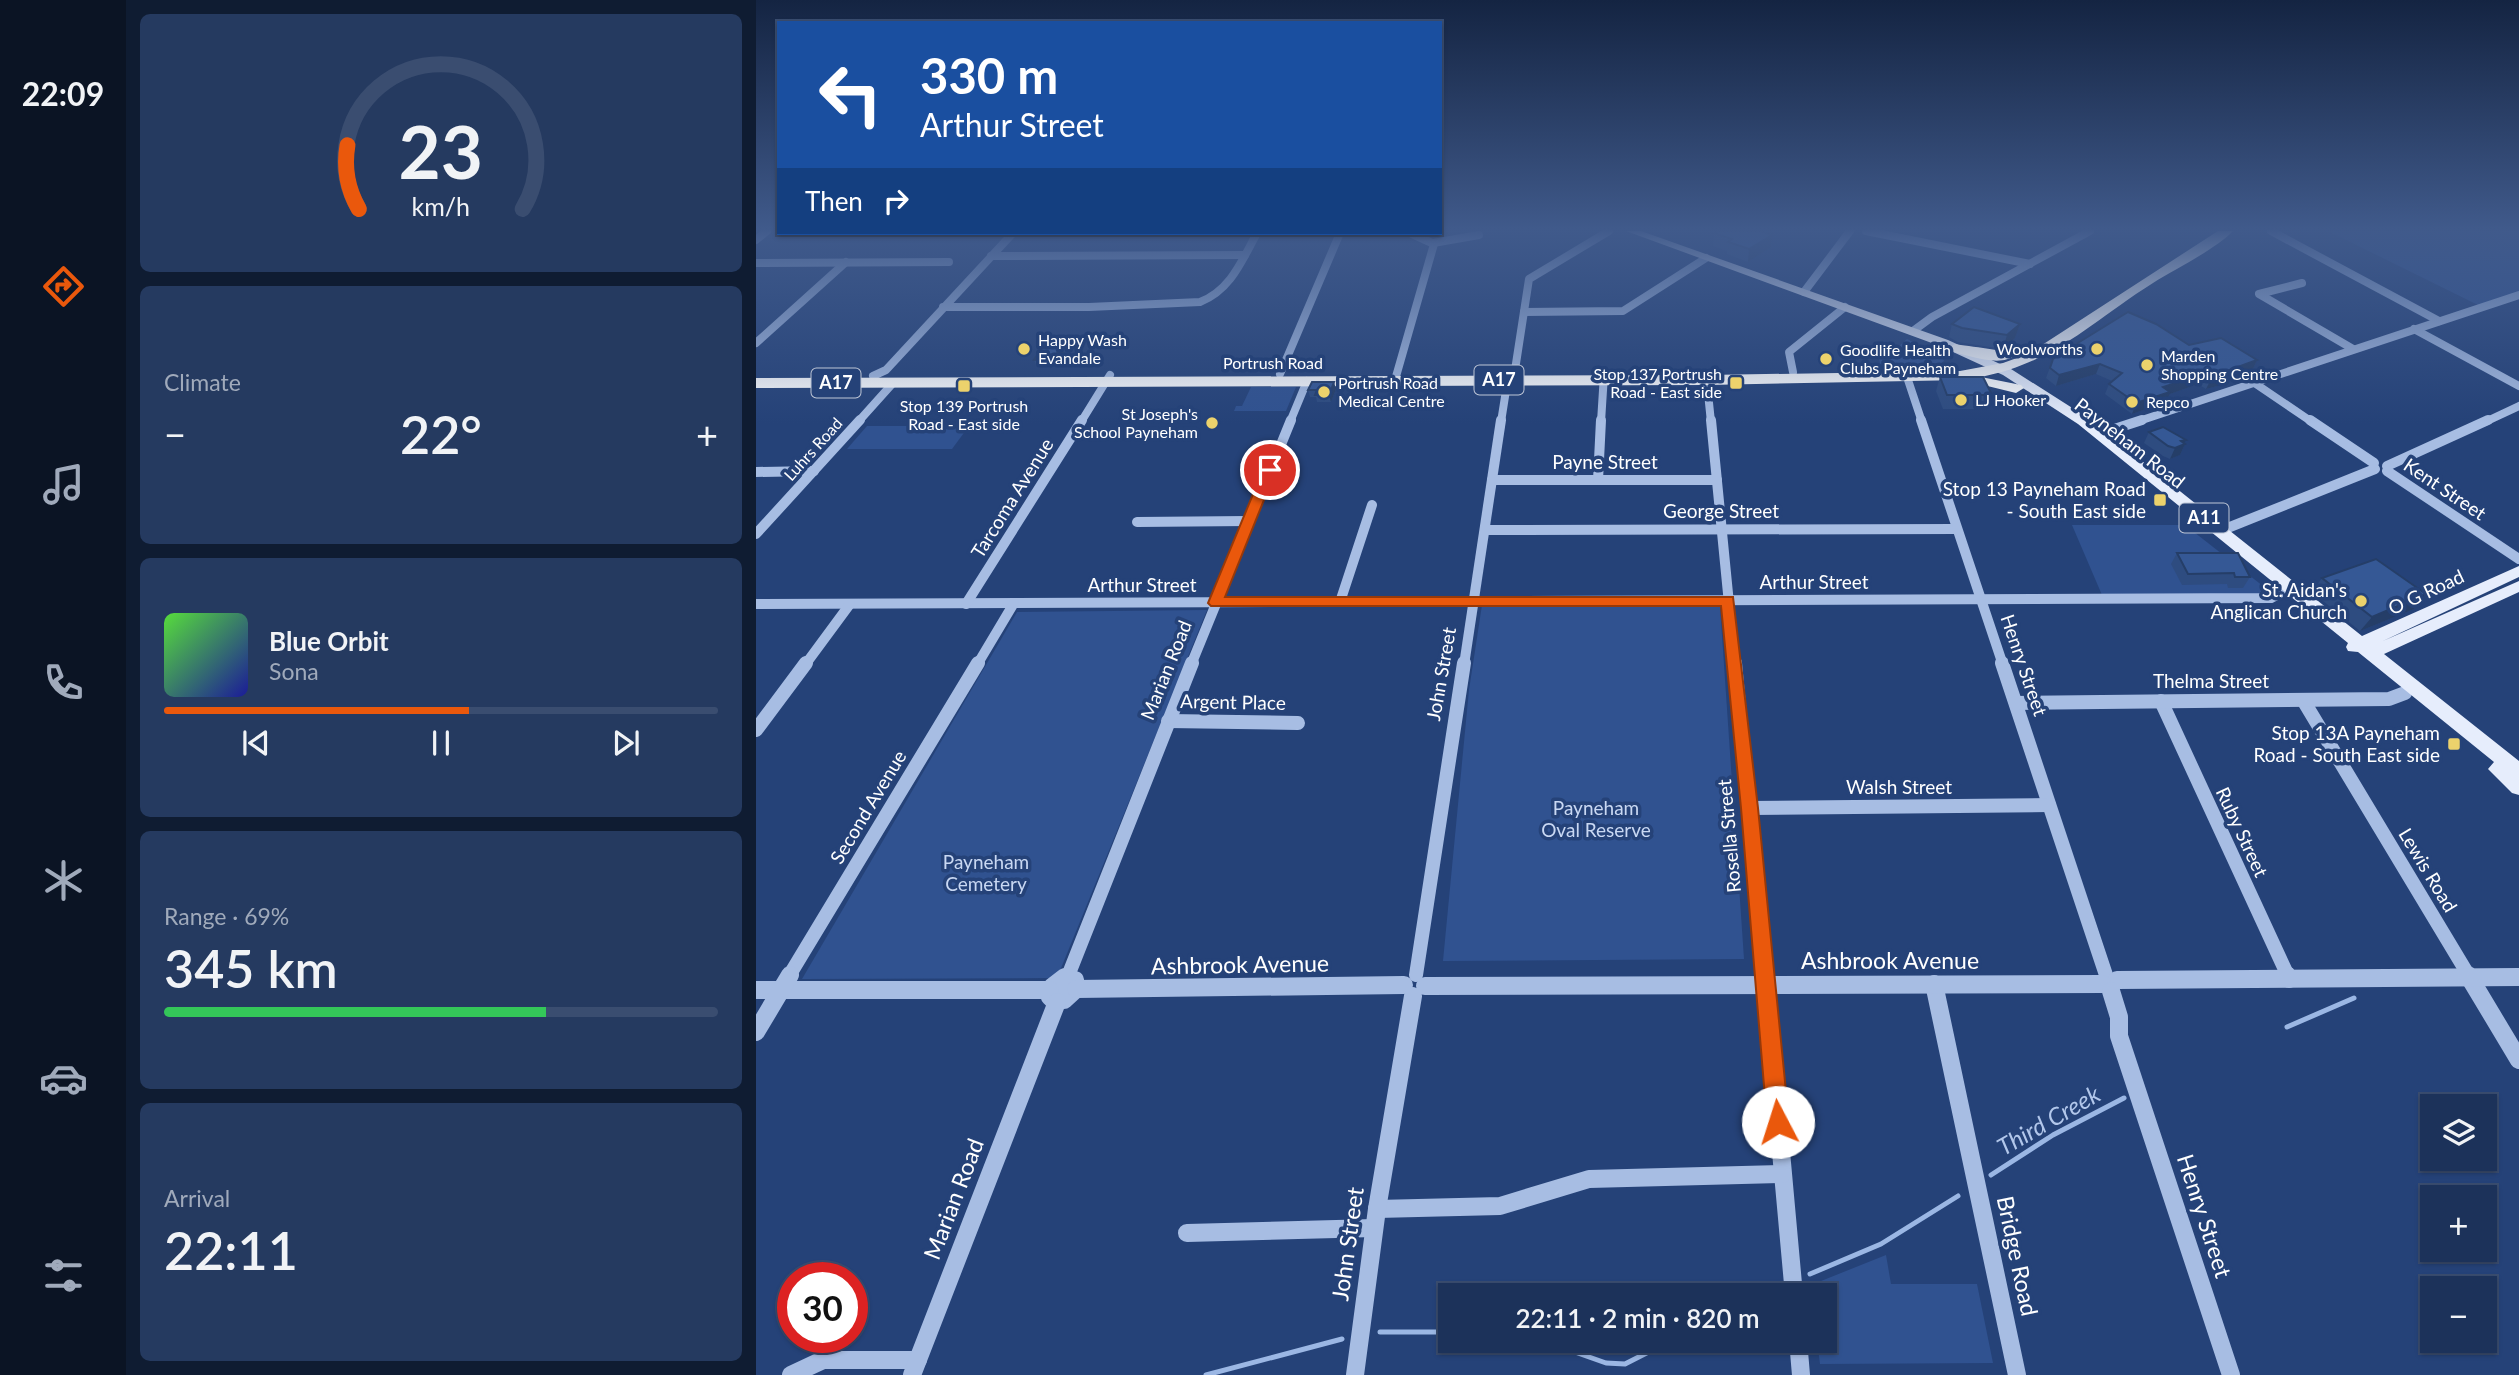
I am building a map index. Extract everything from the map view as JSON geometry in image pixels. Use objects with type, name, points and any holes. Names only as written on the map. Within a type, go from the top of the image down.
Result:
[{"type":"highway","name":"A17","points":[[1984,366],[2008,355],[2108,295]]},
{"type":"highway","name":"A17","points":[[1984,366],[2039,353],[2072,334],[2118,295]]},
{"type":"highway","points":[[1948,360],[2024,388],[2022,376],[2026,367],[2039,353]]},
{"type":"highway","points":[[1948,360],[2008,355]]},
{"type":"highway","name":"Portrush Road","points":[[756,377],[923,376],[1307,381],[1905,373],[1948,360],[1984,366]]},
{"type":"highway","name":"Portrush Road","points":[[1707,377],[1793,372],[1905,373]]},
{"type":"highway","name":"Portrush Road","points":[[756,383],[883,376],[1108,378],[1280,374],[1396,378]]},
{"type":"main road","name":"Payneham Road","points":[[1813,295],[1913,331],[1948,360]]},
{"type":"main road","name":"Payneham Road","points":[[1848,308],[1948,360],[1984,366],[2099,434],[2220,531],[2409,690],[2519,787]]},
{"type":"main road","name":"Payneham Road","points":[[2024,388],[2098,442],[2282,592],[2361,650]]},
{"type":"main road","name":"O G Road","points":[[2361,650],[2519,571]]},
{"type":"main road","name":"O G Road","points":[[2361,650],[2407,638],[2519,586]]},
{"type":"main road","points":[[2407,638],[2396,651],[2395,659],[2409,690]]},
{"type":"main road","name":"Payneham Road","points":[[2409,690],[2519,772]]},
{"type":"street","points":[[756,343],[809,295]]},
{"type":"street","name":"Luhrs Road","points":[[756,534],[814,471],[883,376],[954,295]]},
{"type":"street","points":[[943,307],[1089,307],[1200,302],[1213,295]]},
{"type":"street","points":[[1280,374],[1314,295]]},
{"type":"street","points":[[1396,378],[1419,295]]},
{"type":"street","name":"John Street","points":[[1355,1375],[1376,1218],[1415,986],[1492,480],[1527,295]]},
{"type":"street","points":[[1524,312],[1623,311],[1648,295]]},
{"type":"street","points":[[1913,331],[1932,317],[1972,295]]},
{"type":"street","points":[[2261,295],[2353,349]]},
{"type":"street","points":[[2391,295],[2439,321]]},
{"type":"street","points":[[2099,434],[2518,295]]},
{"type":"street","points":[[1793,372],[1789,352],[1848,308]]},
{"type":"street","points":[[2414,329],[2519,386]]},
{"type":"street","name":"Henry Street","points":[[1905,373],[2109,982],[2119,1017],[2119,1036],[2231,1375]]},
{"type":"street","points":[[1598,480],[1604,377]]},
{"type":"street","name":"Rosella Street","points":[[1707,377],[1727,600],[1750,808],[1793,1283]]},
{"type":"street","name":"Tarcoma Avenue","points":[[966,604],[1108,378]]},
{"type":"street","name":"Marian Road","points":[[1072,983],[1168,721],[1307,381]]},
{"type":"street","name":"Kent Street","points":[[2252,382],[2374,466]]},
{"type":"street","points":[[2220,531],[2374,466],[2387,468],[2519,406]]},
{"type":"street","name":"Kent Street","points":[[2387,468],[2519,559]]},
{"type":"street","points":[[756,472],[814,471]]},
{"type":"street","name":"Payne Street","points":[[1492,480],[1717,480]]},
{"type":"street","points":[[1340,602],[1372,505]]},
{"type":"street","points":[[1137,523],[1248,521]]},
{"type":"street","name":"George Street","points":[[1485,530],[1956,529]]},
{"type":"street","name":"Arthur Street","points":[[756,604],[2271,598],[2282,592]]},
{"type":"street","name":"Second Avenue","points":[[756,1032],[1014,603]]},
{"type":"street","points":[[756,730],[850,604]]},
{"type":"street","name":"Thelma Street","points":[[2015,703],[2389,699],[2409,690]]},
{"type":"street","name":"Lewis Road","points":[[2303,700],[2519,1060]]},
{"type":"street","name":"Ruby Street","points":[[2161,701],[2290,979]]},
{"type":"street","name":"Argent Place","points":[[1168,721],[1297,723]]},
{"type":"street","name":"Walsh Street","points":[[1750,808],[2049,805]]},
{"type":"street","name":"Ashbrook Avenue","points":[[1072,983],[1415,986],[1934,984],[2519,977]]},
{"type":"street","points":[[756,990],[1054,996],[1059,979],[1072,983]]},
{"type":"street","name":"Bridge Road","points":[[1934,984],[2017,1375]]},
{"type":"street","name":"Marian Road","points":[[915,1367],[1054,996]]},
{"type":"street","points":[[1187,1233],[1500,1206],[1588,1179],[1782,1174]]},
{"type":"street","points":[[1799,1353],[1801,1375]]},
{"type":"street","points":[[791,1375],[822,1360],[915,1367]]},
{"type":"green space","points":[[2458,295],[2518,295],[2482,307]]},
{"type":"green space","points":[[1907,339],[1942,356],[1944,361],[1881,366],[1876,349],[1884,341],[1899,346]]},
{"type":"green space","points":[[1251,387],[1296,387],[1286,411],[1234,411],[1236,406],[1242,406]]},
{"type":"green space","points":[[867,426],[969,426],[952,449],[847,449]]},
{"type":"green space","points":[[2072,525],[2185,525],[2268,590],[2265,594],[2102,595]]},
{"type":"green space","name":"Payneham Oval Reserve","points":[[1482,605],[1720,606],[1744,959],[1443,961],[1469,690]]},
{"type":"green space","name":"Payneham Cemetery","points":[[1207,610],[1057,978],[802,979],[1017,612]]},
{"type":"green space","points":[[1886,1255],[1891,1284],[1977,1284],[1993,1363],[1820,1364],[1819,1353],[1837,1353],[1837,1283],[1816,1283]]},
{"type":"building","points":[[1974,307],[2020,324],[2007,335],[1952,324]]},
{"type":"building","name":"Marden Shopping Centre","points":[[2128,312],[2156,324],[2189,345],[2221,338],[2257,360],[2227,371],[2230,374],[2211,379],[2203,374],[2163,387],[2170,392],[2136,403],[2109,384],[2122,373],[2100,364],[2059,375],[2050,368],[2053,359]]},
{"type":"building","points":[[1061,347],[1053,359],[1034,360],[1042,348]]},
{"type":"building","points":[[1940,377],[1983,377],[1992,395],[1947,395]]},
{"type":"building","points":[[1312,382],[1334,382],[1329,395],[1315,395],[1317,390],[1308,390]]},
{"type":"building","points":[[2163,427],[2186,440],[2181,441],[2185,444],[2175,448],[2168,446],[2149,432]]},
{"type":"building","points":[[2177,553],[2238,553],[2250,577],[2235,577],[2234,573],[2188,574]]},
{"type":"building","points":[[2376,559],[2426,594],[2372,617],[2322,578]]},
{"type":"waterway","name":"Third Creek","points":[[2287,1027],[2354,998]]},
{"type":"waterway","name":"Third Creek","points":[[1991,1175],[2053,1135],[2124,1098]]},
{"type":"waterway","name":"Third Creek","points":[[1810,1274],[1881,1244],[1958,1196]]},
{"type":"waterway","name":"Third Creek","points":[[1380,1332],[1438,1332]]},
{"type":"waterway","name":"Third Creek","points":[[1206,1375],[1342,1339]]},
{"type":"waterway","name":"Third Creek","points":[[1578,1353],[1606,1363],[1625,1364],[1647,1353]]},
{"type":"place","name":"Happy Wash Evandale","points":[[1024,349]]},
{"type":"place","name":"Woolworths","points":[[2097,349]]},
{"type":"place","name":"Goodlife Health Clubs Payneham","points":[[1826,359]]},
{"type":"place","name":"Marden Shopping Centre","points":[[2147,365]]},
{"type":"place","name":"Stop 137 Portrush Road - East side","points":[[1736,383]]},
{"type":"place","name":"Stop 139 Portrush Road - East side","points":[[964,386]]},
{"type":"place","name":"Portrush Road Medical Centre","points":[[1324,392]]},
{"type":"place","name":"LJ Hooker","points":[[1961,400]]},
{"type":"place","name":"Repco","points":[[2132,402]]},
{"type":"place","name":"St Joseph's School Payneham","points":[[1212,423]]},
{"type":"place","name":"Stop 13 Payneham Road - South East side","points":[[2160,500]]},
{"type":"place","name":"St. Aidan's Anglican Church","points":[[2361,601]]},
{"type":"place","name":"Stop 13A Payneham Road - South East side","points":[[2454,744]]},
{"type":"route","points":[[1270,470],[1216,603],[1727,600],[1750,808],[1778,1122]]}]
